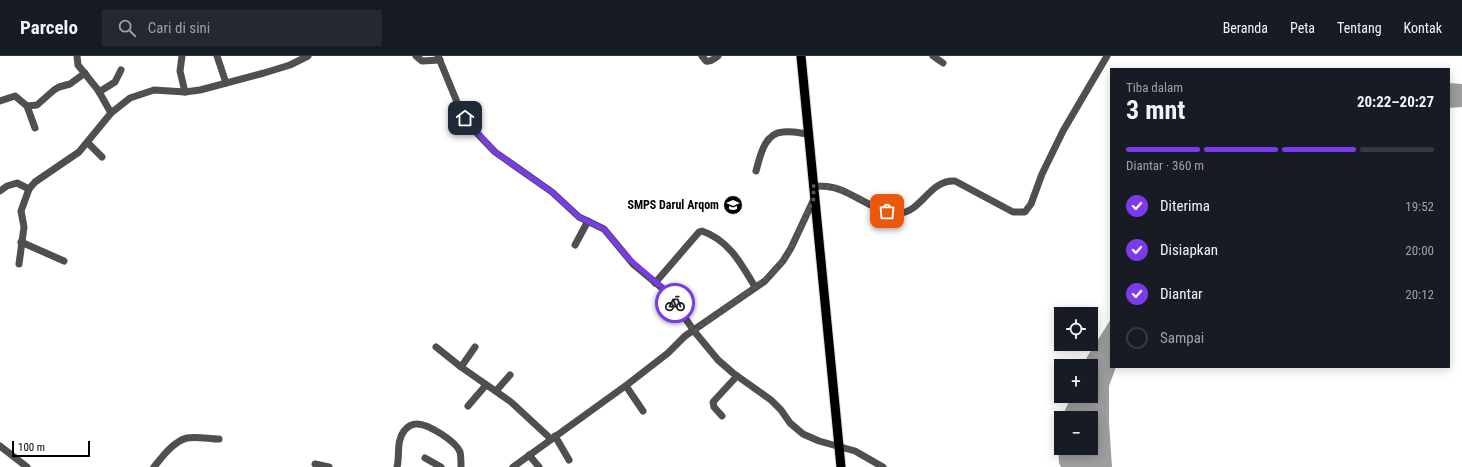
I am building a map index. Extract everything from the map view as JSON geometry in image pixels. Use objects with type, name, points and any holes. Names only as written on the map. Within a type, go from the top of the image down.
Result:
[{"type":"main road","points":[[802,56],[814,198],[841,467]]},
{"type":"street","points":[[77,56],[78,65],[99,92],[111,113]]},
{"type":"street","points":[[182,56],[180,71],[185,92]]},
{"type":"street","points":[[217,56],[226,83]]},
{"type":"street","points":[[19,264],[24,227],[22,209],[29,189],[35,182],[79,152],[88,143],[111,113],[130,98],[154,90],[185,92],[226,83],[290,65],[308,56]]},
{"type":"street","points":[[416,56],[422,61],[439,58],[457,102],[465,118],[475,131],[495,152],[543,184],[575,214],[604,229],[628,258],[668,293],[694,331],[718,360],[737,376],[771,400],[800,432],[819,441],[855,451],[883,467]]},
{"type":"street","points":[[702,56],[706,61],[713,60],[718,56]]},
{"type":"street","points":[[933,56],[942,63]]},
{"type":"street","points":[[813,186],[834,187],[882,210],[899,214],[909,210],[937,186],[949,181],[955,181],[1013,212],[1025,212],[1031,204],[1042,174],[1063,131],[1107,56]]},
{"type":"street","points":[[99,92],[115,82],[120,70]]},
{"type":"street","points":[[28,106],[41,102],[54,90],[70,84],[85,73]]},
{"type":"street","points":[[0,101],[15,96],[28,106],[35,128]]},
{"type":"street","points":[[756,171],[764,145],[773,135],[783,132],[808,134]]},
{"type":"street","points":[[88,143],[102,157]]},
{"type":"street","points":[[0,191],[7,186],[17,184],[29,189]]},
{"type":"street","points":[[513,467],[626,386],[668,353],[685,336],[773,273],[791,248],[814,198]]},
{"type":"street","points":[[576,245],[588,221]]},
{"type":"street","points":[[655,282],[699,232],[702,231],[709,234],[733,252],[755,287]]},
{"type":"street","points":[[22,242],[64,261]]},
{"type":"street","points":[[436,347],[460,367],[511,402],[553,438],[568,460]]},
{"type":"street","points":[[460,367],[476,347]]},
{"type":"street","points":[[496,391],[510,375]]},
{"type":"street","points":[[722,416],[714,407],[713,402],[737,376]]},
{"type":"street","points":[[468,406],[486,384]]},
{"type":"street","points":[[626,386],[643,411]]},
{"type":"street","points":[[397,467],[400,438],[402,433],[408,427],[418,424],[435,431],[455,445],[460,452],[461,467]]},
{"type":"street","points":[[154,467],[180,440],[195,438],[219,439]]},
{"type":"street","points":[[0,447],[27,467]]},
{"type":"street","points":[[529,455],[539,467]]},
{"type":"street","points":[[425,458],[441,467]]},
{"type":"street","points":[[315,464],[329,467]]},
{"type":"shaded area","points":[[1450,83],[1462,84],[1462,107],[1450,108]]},
{"type":"shaded area","points":[[1110,321],[1110,368],[1116,368],[1109,386],[1109,422],[1112,467],[1061,467],[1059,455],[1098,455],[1098,411],[1064,411],[1068,403],[1098,403],[1098,359],[1086,359],[1091,351],[1098,351],[1098,340]]},
{"type":"way so far","points":[[675,303],[694,331],[765,280],[783,261],[799,233],[814,198],[813,186],[834,187],[840,189],[882,210],[887,211]]},
{"type":"place","name":"SMPS Darul Arqom","points":[[733,205]]},
{"type":"route","points":[[465,118],[495,152],[552,192],[579,217],[604,229],[633,264],[663,288],[675,303]]}]
